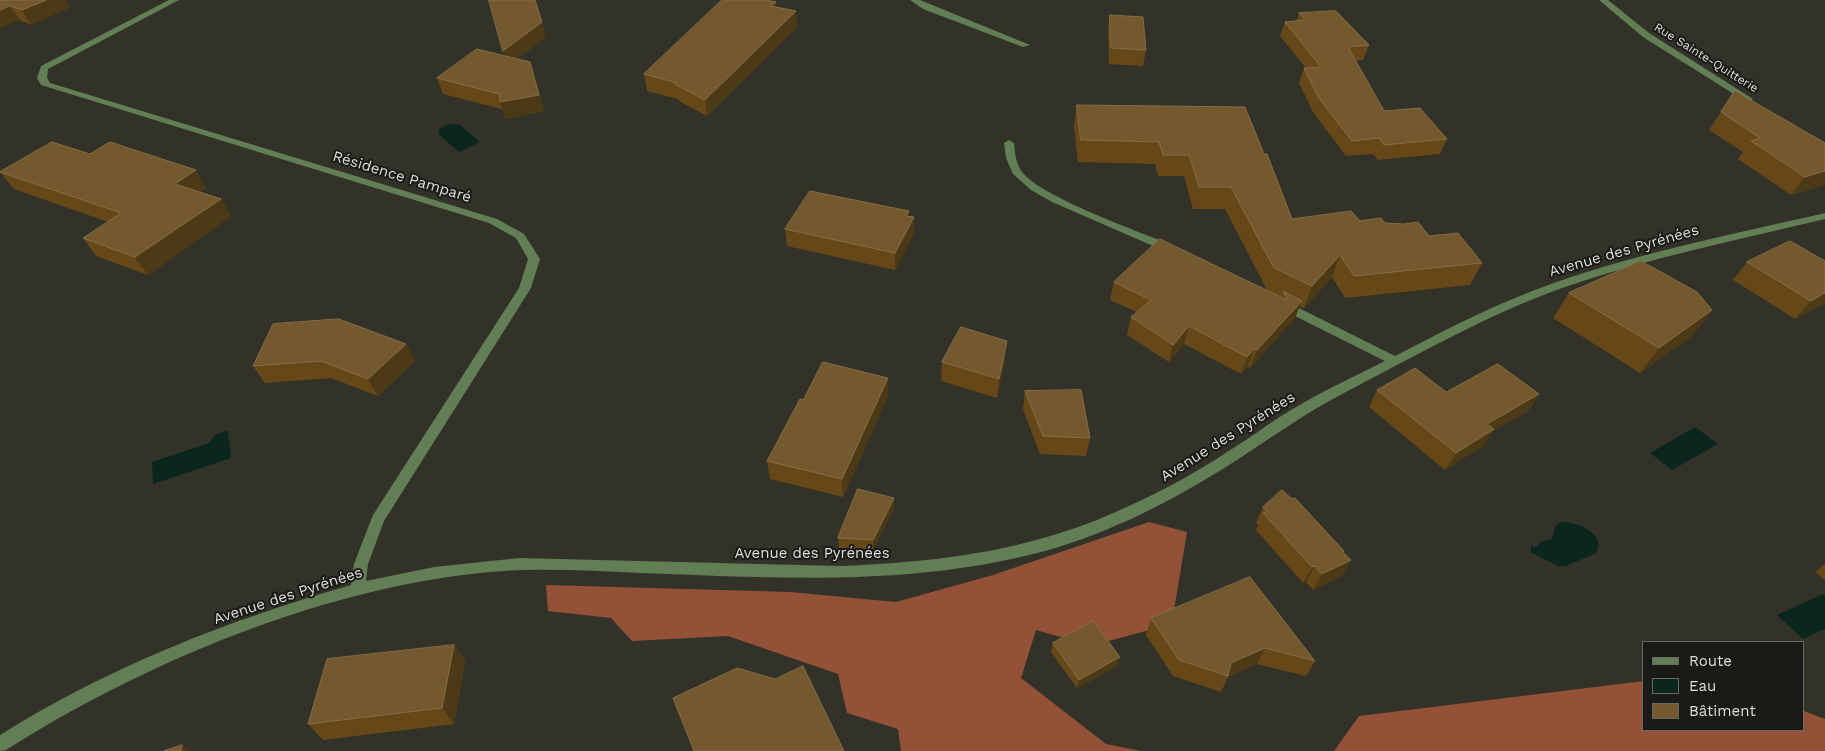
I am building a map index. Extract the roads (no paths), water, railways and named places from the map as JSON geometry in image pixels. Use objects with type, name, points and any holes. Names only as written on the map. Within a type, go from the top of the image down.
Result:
[{"type":"street","name":"Résidence Pamparé","points":[[175,0],[44,68],[42,78],[46,85],[493,221],[520,236],[534,259],[525,288],[378,519],[361,564],[358,588]]},
{"type":"street","points":[[914,0],[926,7],[1026,45]]},
{"type":"street","name":"Rue Sainte-Quitterie","points":[[1603,0],[1646,35],[1757,105]]},
{"type":"street","points":[[1009,143],[1011,158],[1018,174],[1035,188],[1056,200],[1179,254]]},
{"type":"street","name":"Avenue des Pyrénées","points":[[0,744],[29,725],[136,670],[239,626],[358,588],[444,572],[519,564],[858,573],[937,568],[991,559],[1050,544],[1109,523],[1205,472],[1284,421],[1395,361],[1532,296],[1579,278],[1825,216]]},
{"type":"street","points":[[1274,301],[1395,361]]},
{"type":"water","points":[[449,124],[460,125],[480,142],[459,152],[438,134],[440,128]]},
{"type":"water","points":[[1695,427],[1718,444],[1672,470],[1650,453]]},
{"type":"water","points":[[228,430],[231,458],[153,484],[152,462],[209,443],[215,435]]},
{"type":"water","points":[[1563,522],[1576,524],[1589,530],[1597,540],[1596,553],[1566,566],[1558,566],[1531,552],[1531,546],[1537,547],[1540,542],[1552,539],[1556,525]]},
{"type":"water","points":[[1823,594],[1825,596],[1825,629],[1803,639],[1777,615]]}]
